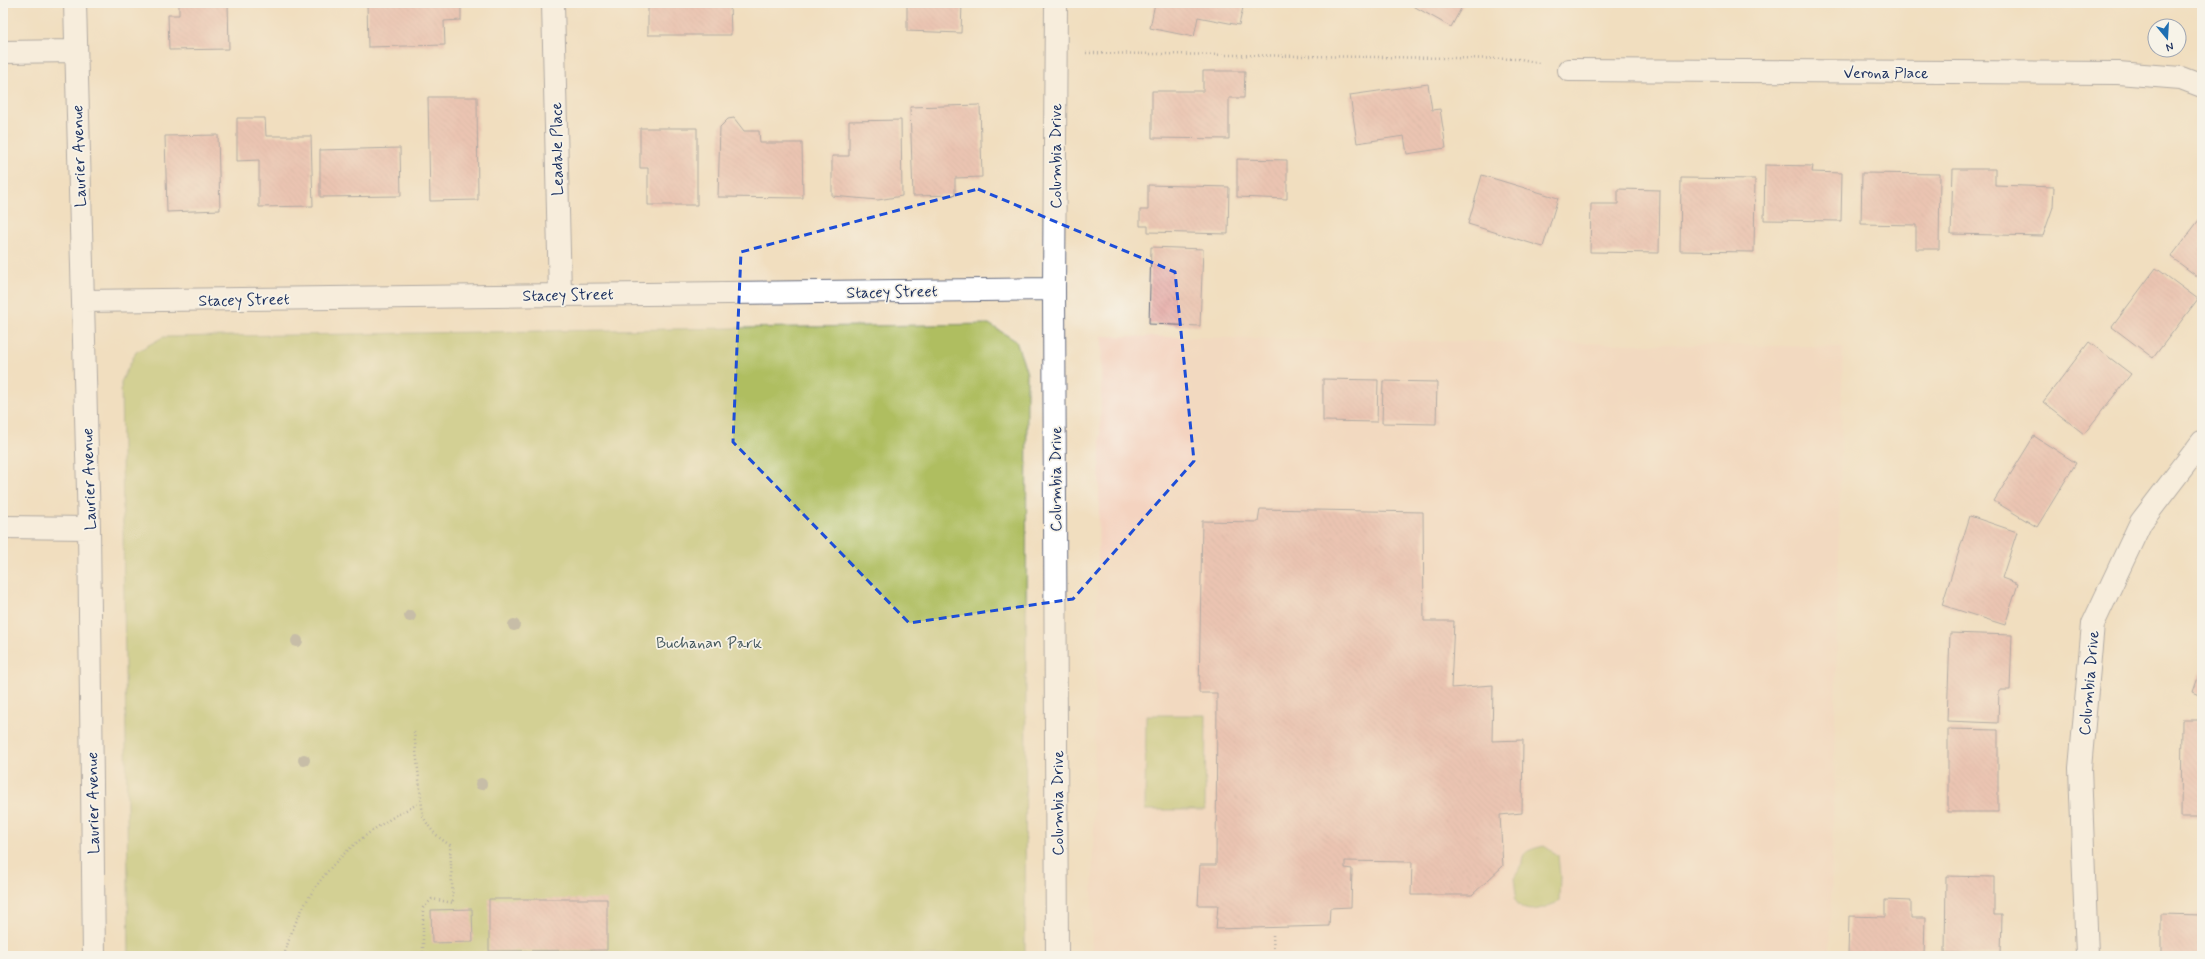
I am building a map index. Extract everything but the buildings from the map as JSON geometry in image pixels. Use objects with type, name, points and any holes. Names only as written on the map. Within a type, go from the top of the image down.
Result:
[{"type":"street","name":"Laurier Avenue","points":[[74,3],[89,528],[94,956]]},
{"type":"street","name":"Leadale Place","points":[[553,3],[560,294]]},
{"type":"street","name":"Columbia Drive","points":[[1056,3],[1054,289],[1057,956]]},
{"type":"street","points":[[3,52],[75,51]]},
{"type":"street","name":"Verona Place","points":[[1569,70],[2118,73],[2181,78],[2202,86]]},
{"type":"street","name":"Stacey Street","points":[[83,301],[1054,289]]},
{"type":"street","name":"Columbia Drive","points":[[2087,956],[2080,768],[2093,624],[2140,522],[2202,442]]},
{"type":"street","points":[[3,527],[89,528]]},
{"type":"path","points":[[1056,53],[1522,59],[1569,70]]},
{"type":"path","points":[[414,732],[420,803],[423,816],[429,829],[438,838],[450,845],[452,903],[432,899],[423,908],[423,956]]},
{"type":"path","points":[[284,956],[291,930],[318,882],[354,842],[394,815],[420,803]]},
{"type":"path","points":[[1273,935],[1274,956]]},
{"type":"highlighted area","points":[[978,189],[1175,272],[1194,461],[1073,599],[909,623],[733,442],[741,252]]},
{"type":"shaded area","points":[[1102,336],[1843,347],[1830,956],[1091,956]]},
{"type":"green space","name":"Buchanan Park","points":[[989,324],[1016,341],[1027,373],[1025,956],[129,956],[121,382],[136,352],[163,337]]},
{"type":"green space","points":[[1146,715],[1206,715],[1205,810],[1145,810]]},
{"type":"green space","points":[[1544,846],[1558,855],[1560,876],[1559,902],[1540,909],[1528,910],[1518,904],[1514,898],[1516,895],[1514,877],[1519,871],[1524,855],[1527,852]]}]
